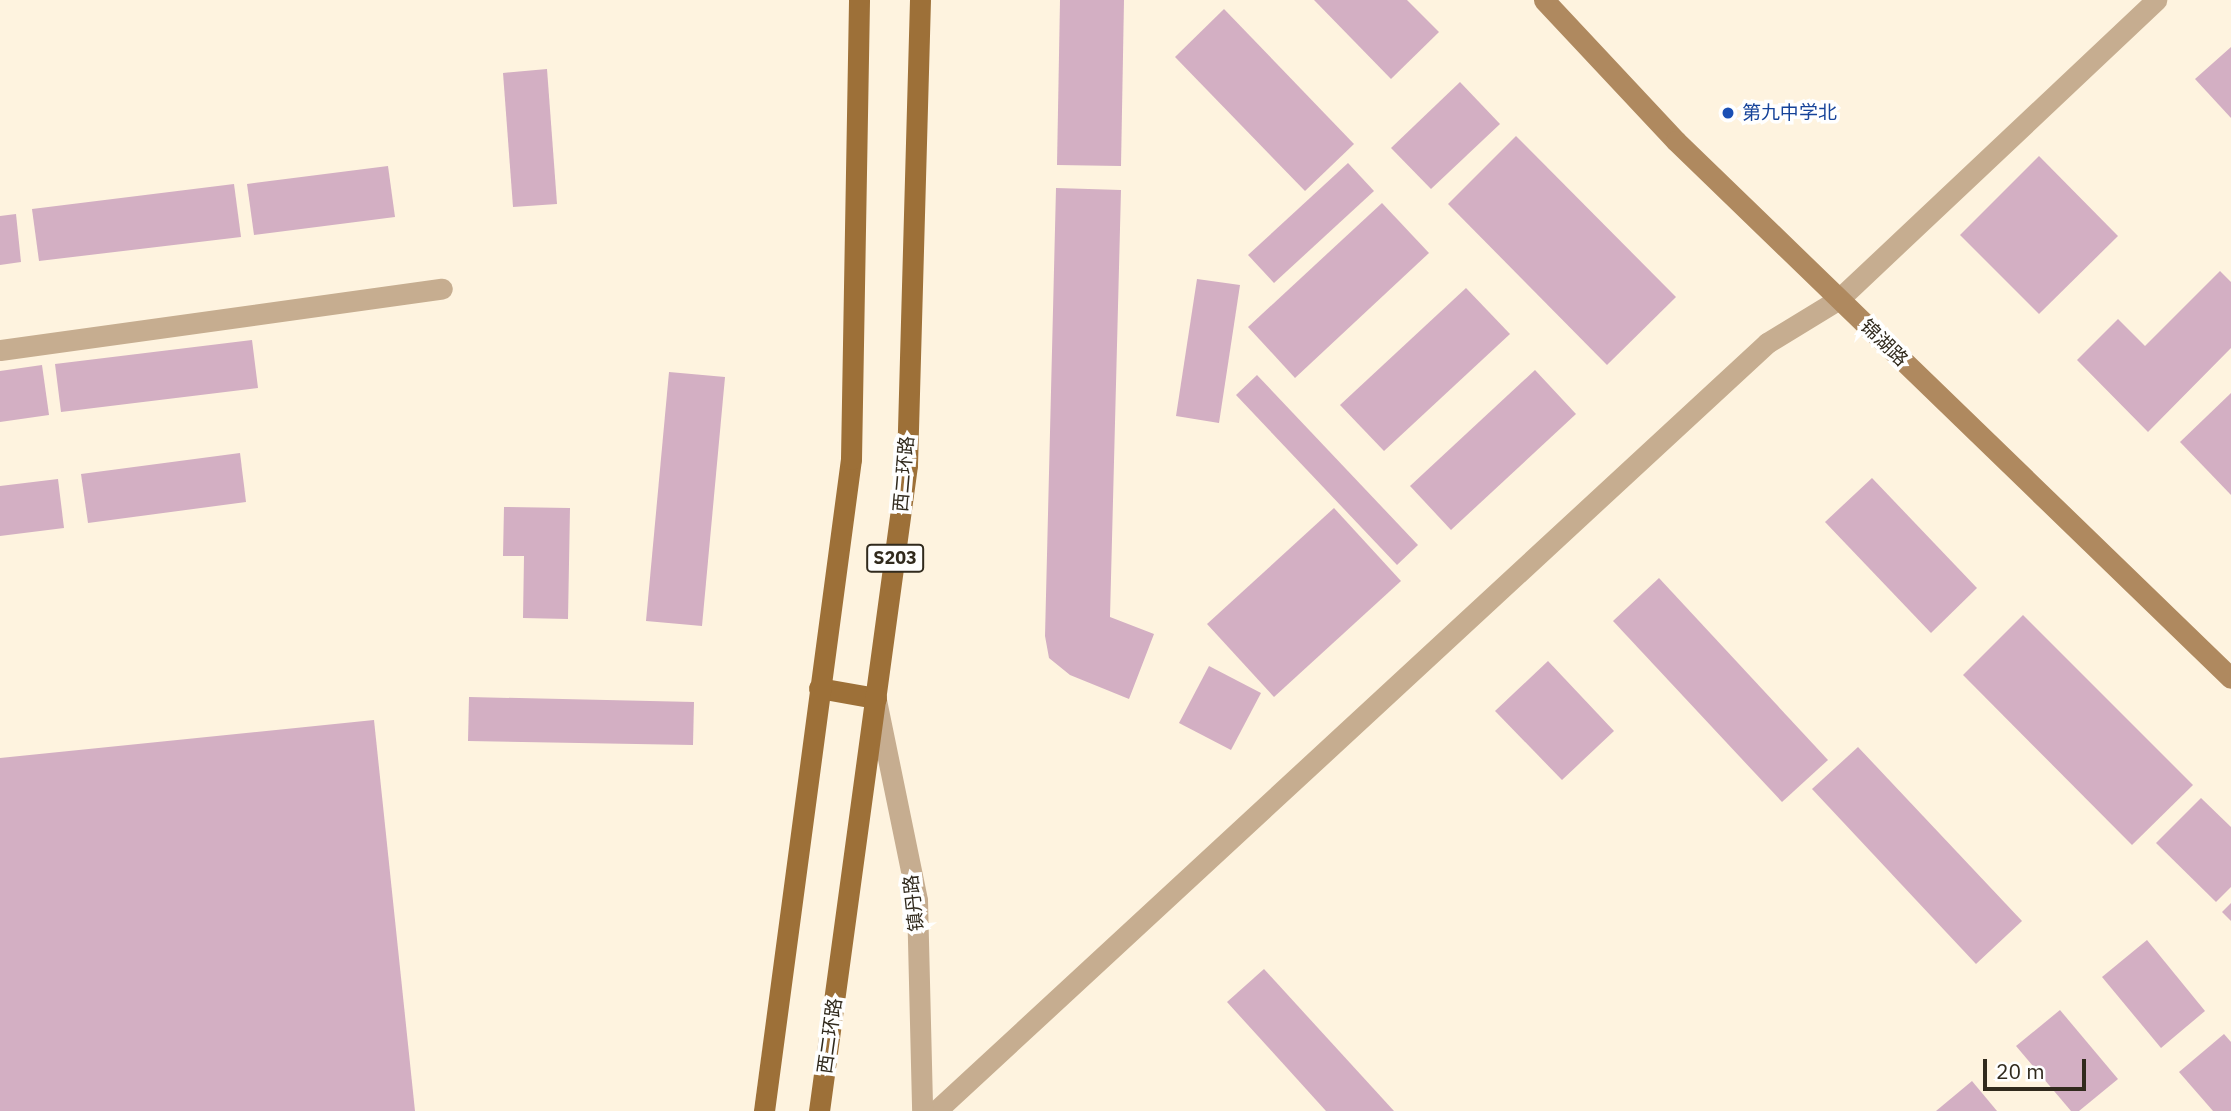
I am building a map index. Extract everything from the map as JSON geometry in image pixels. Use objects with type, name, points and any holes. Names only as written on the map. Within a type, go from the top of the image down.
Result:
[{"type":"main road","name":"S203","points":[[764,1111],[851,458],[859,0]]},
{"type":"main road","name":"西二环路","points":[[819,1111],[907,465],[920,0]]},
{"type":"main road","name":"锦湖路","points":[[1544,0],[1676,141],[2231,678]]},
{"type":"main road","points":[[819,688],[876,698]]},
{"type":"street","points":[[936,1111],[1767,343],[1839,299],[2157,0]]},
{"type":"street","points":[[0,350],[442,289]]},
{"type":"street","name":"镇丹路","points":[[876,698],[917,900],[922,1111]]},
{"type":"building","points":[[1060,0],[1124,0],[1121,166],[1057,165]]},
{"type":"building","points":[[1314,0],[1407,0],[1439,32],[1391,79]]},
{"type":"building","points":[[1224,9],[1354,144],[1305,191],[1175,57]]},
{"type":"building","points":[[2231,47],[2231,118],[2195,79]]},
{"type":"building","points":[[547,69],[557,204],[513,207],[503,73]]},
{"type":"building","points":[[1460,82],[1500,124],[1431,189],[1391,148]]},
{"type":"building","points":[[1516,136],[1676,297],[1607,365],[1448,204]]},
{"type":"building","points":[[2039,156],[2118,236],[2039,314],[1960,235]]},
{"type":"building","points":[[1348,163],[1374,191],[1274,283],[1248,255]]},
{"type":"building","points":[[388,166],[395,217],[254,235],[247,184]]},
{"type":"building","points":[[234,184],[241,237],[39,261],[32,209]]},
{"type":"building","points":[[1056,188],[1121,190],[1110,617],[1154,634],[1129,699],[1070,675],[1049,658],[1045,636]]},
{"type":"building","points":[[1382,203],[1429,253],[1295,378],[1248,327]]},
{"type":"building","points":[[16,214],[21,262],[0,265],[0,216]]},
{"type":"building","points":[[2220,271],[2231,282],[2231,348],[2148,432],[2077,360],[2118,319],[2145,346]]},
{"type":"building","points":[[1197,279],[1240,285],[1219,423],[1176,416]]},
{"type":"building","points":[[1466,288],[1510,334],[1384,451],[1340,405]]},
{"type":"building","points":[[252,340],[258,388],[61,412],[55,364]]},
{"type":"building","points":[[42,365],[49,415],[0,422],[0,371]]},
{"type":"building","points":[[1535,370],[1576,414],[1451,530],[1410,486]]},
{"type":"building","points":[[669,372],[725,377],[702,626],[646,621]]},
{"type":"building","points":[[1257,375],[1418,545],[1397,565],[1236,395]]},
{"type":"building","points":[[2231,393],[2231,495],[2180,442]]},
{"type":"building","points":[[240,453],[246,502],[88,523],[81,474]]},
{"type":"building","points":[[1872,478],[1977,588],[1931,633],[1825,522]]},
{"type":"building","points":[[58,479],[64,528],[0,536],[0,486]]},
{"type":"building","points":[[504,507],[570,508],[568,619],[523,618],[524,556],[503,556]]},
{"type":"building","points":[[1334,508],[1401,581],[1274,697],[1207,624]]},
{"type":"building","points":[[1659,578],[1828,760],[1782,802],[1613,621]]},
{"type":"building","points":[[2023,615],[2193,785],[2132,845],[1963,675]]},
{"type":"building","points":[[1548,661],[1614,731],[1562,780],[1495,711]]},
{"type":"building","points":[[1209,666],[1261,693],[1231,750],[1179,723]]},
{"type":"building","points":[[469,697],[694,702],[693,745],[468,741]]},
{"type":"building","points":[[374,720],[415,1111],[0,1111],[0,758]]},
{"type":"building","points":[[1858,747],[2022,921],[1976,964],[1812,789]]},
{"type":"building","points":[[2201,798],[2231,827],[2231,887],[2216,902],[2156,843]]},
{"type":"building","points":[[2231,903],[2231,921],[2222,912]]},
{"type":"building","points":[[2147,940],[2205,1011],[2161,1048],[2102,977]]},
{"type":"building","points":[[1264,969],[1394,1111],[1326,1111],[1227,1002]]},
{"type":"building","points":[[2060,1010],[2118,1079],[2079,1111],[2071,1111],[2016,1046]]},
{"type":"building","points":[[2224,1034],[2231,1042],[2231,1111],[2213,1111],[2179,1072]]},
{"type":"building","points":[[1972,1081],[1997,1111],[1936,1111]]},
{"type":"place","name":"第九中学北","points":[[1728,113]]}]
